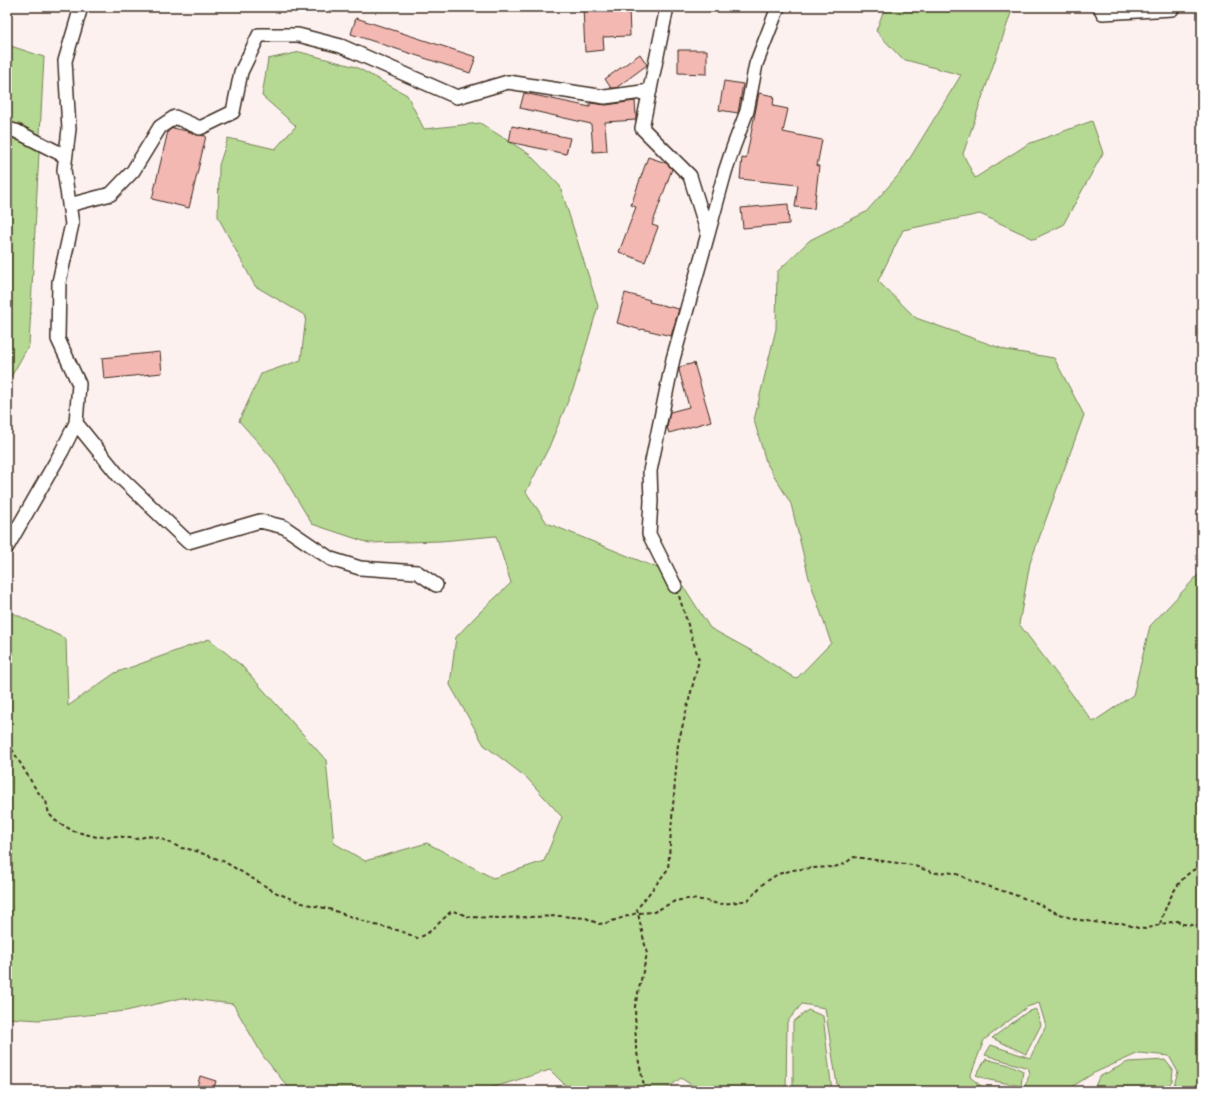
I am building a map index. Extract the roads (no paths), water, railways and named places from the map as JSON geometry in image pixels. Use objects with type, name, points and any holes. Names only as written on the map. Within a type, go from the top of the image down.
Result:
[{"type":"street","points":[[7,547],[62,451],[76,423],[79,384],[58,339],[59,282],[72,224],[64,170],[69,129],[65,61],[81,7]]},
{"type":"street","points":[[667,7],[642,128],[690,176],[708,234]]},
{"type":"street","points":[[675,586],[649,534],[651,501],[650,471],[673,358],[727,166],[748,111],[756,64],[777,7]]},
{"type":"street","points":[[1100,7],[1103,13],[1172,9],[1172,7]]},
{"type":"street","points":[[69,205],[111,194],[133,171],[160,127],[175,116],[200,128],[233,112],[241,72],[259,35],[298,35],[341,46],[457,97],[508,82],[605,97],[650,91]]},
{"type":"street","points":[[7,129],[16,131],[65,156]]},
{"type":"street","points":[[76,423],[118,475],[188,542],[260,521],[284,527],[332,559],[360,568],[417,572],[436,585]]}]
